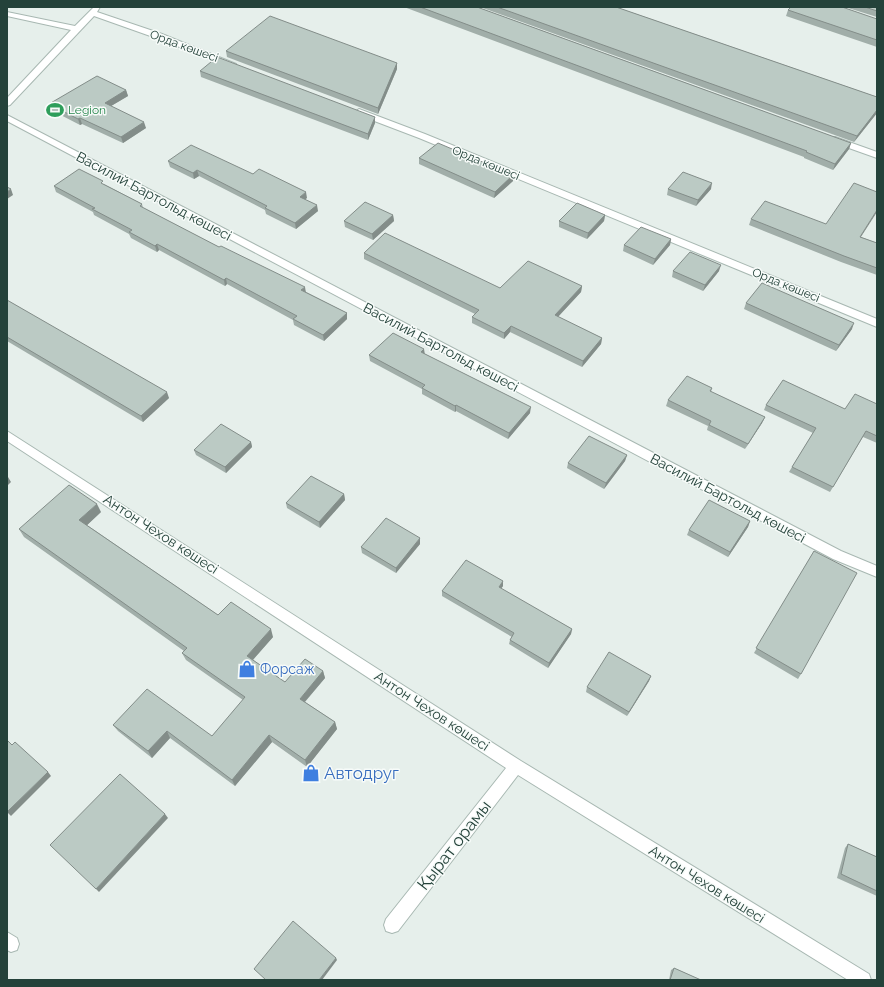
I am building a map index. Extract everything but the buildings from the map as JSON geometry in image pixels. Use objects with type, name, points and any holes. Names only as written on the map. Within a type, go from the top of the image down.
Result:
[{"type":"street","points":[[7,103],[94,10]]},
{"type":"street","name":"Орда көшесі","points":[[94,10],[239,67]]},
{"type":"street","points":[[7,14],[76,29]]},
{"type":"street","name":"Орда көшесі","points":[[349,108],[430,139],[877,323]]},
{"type":"street","name":"Василий Бартольд көшесі","points":[[7,118],[837,555],[877,572]]},
{"type":"street","points":[[825,136],[877,155]]},
{"type":"street","name":"Антон Чехов көшесі","points":[[7,435],[516,766],[862,980]]},
{"type":"street","name":"Қырат орамы","points":[[392,925],[516,766]]},
{"type":"place","name":"Legion","points":[[55,110]]},
{"type":"place","name":"Форсаж","points":[[247,669]]},
{"type":"place","name":"Автодруг","points":[[311,773]]}]
